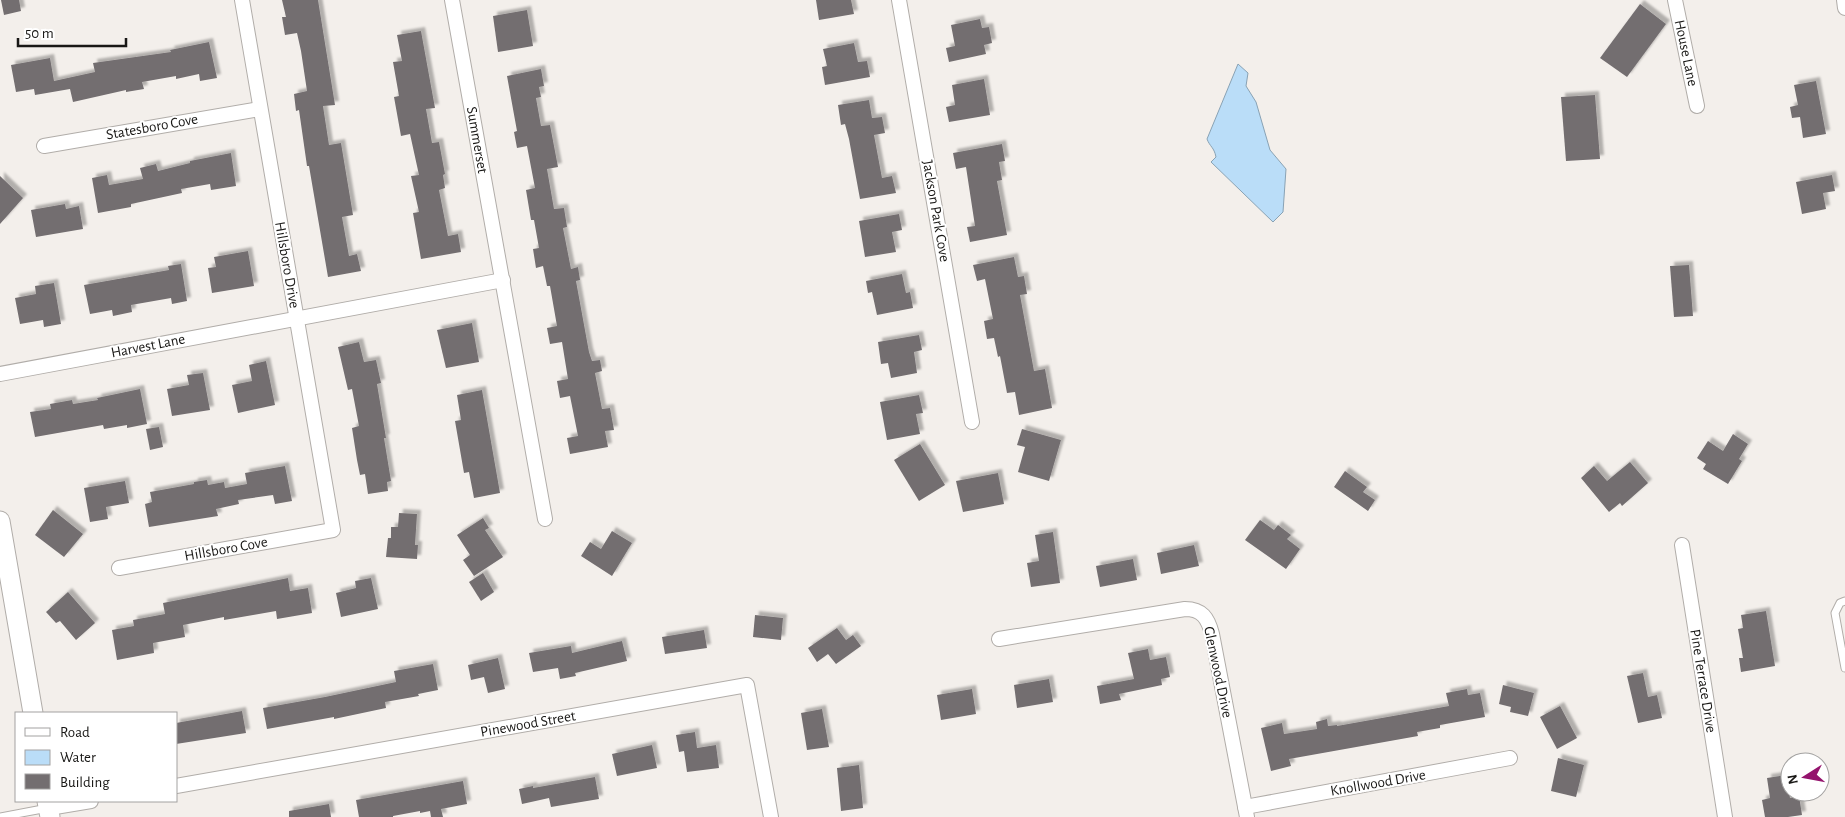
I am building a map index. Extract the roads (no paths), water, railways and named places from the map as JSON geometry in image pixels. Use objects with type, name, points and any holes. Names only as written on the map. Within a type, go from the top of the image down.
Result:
[{"type":"street","name":"Hillsboro Drive","points":[[242,0],[334,530]]},
{"type":"street","name":"Summerset","points":[[452,0],[545,519]]},
{"type":"street","name":"Jackson Park Cove","points":[[899,0],[972,422]]},
{"type":"street","name":"House Lane","points":[[1675,0],[1697,106]]},
{"type":"street","points":[[1844,0],[1845,8]]},
{"type":"street","name":"Statesboro Cove","points":[[44,146],[260,109]]},
{"type":"street","points":[[297,318],[503,280]]},
{"type":"street","name":"Harvest Lane","points":[[0,374],[297,318]]},
{"type":"street","points":[[0,521],[33,712]]},
{"type":"street","name":"Hillsboro Cove","points":[[119,568],[334,530]]},
{"type":"street","name":"Pine Terrace Drive","points":[[1682,545],[1725,817]]},
{"type":"street","name":"Glenwood Drive","points":[[999,639],[1184,609],[1197,610],[1203,614],[1207,619],[1212,634],[1246,812]]},
{"type":"street","name":"Pinewood Street","points":[[178,786],[747,685],[771,817]]},
{"type":"street","name":"Knollwood Drive","points":[[1246,812],[1510,758]]},
{"type":"street","points":[[49,809],[86,802]]},
{"type":"lane","points":[[1845,601],[1840,602],[1835,613],[1845,668]]},
{"type":"lane","points":[[0,817],[49,809]]},
{"type":"water","points":[[1238,64],[1248,73],[1246,86],[1256,102],[1270,150],[1286,169],[1283,212],[1273,222],[1211,162],[1216,157],[1207,139]]}]
